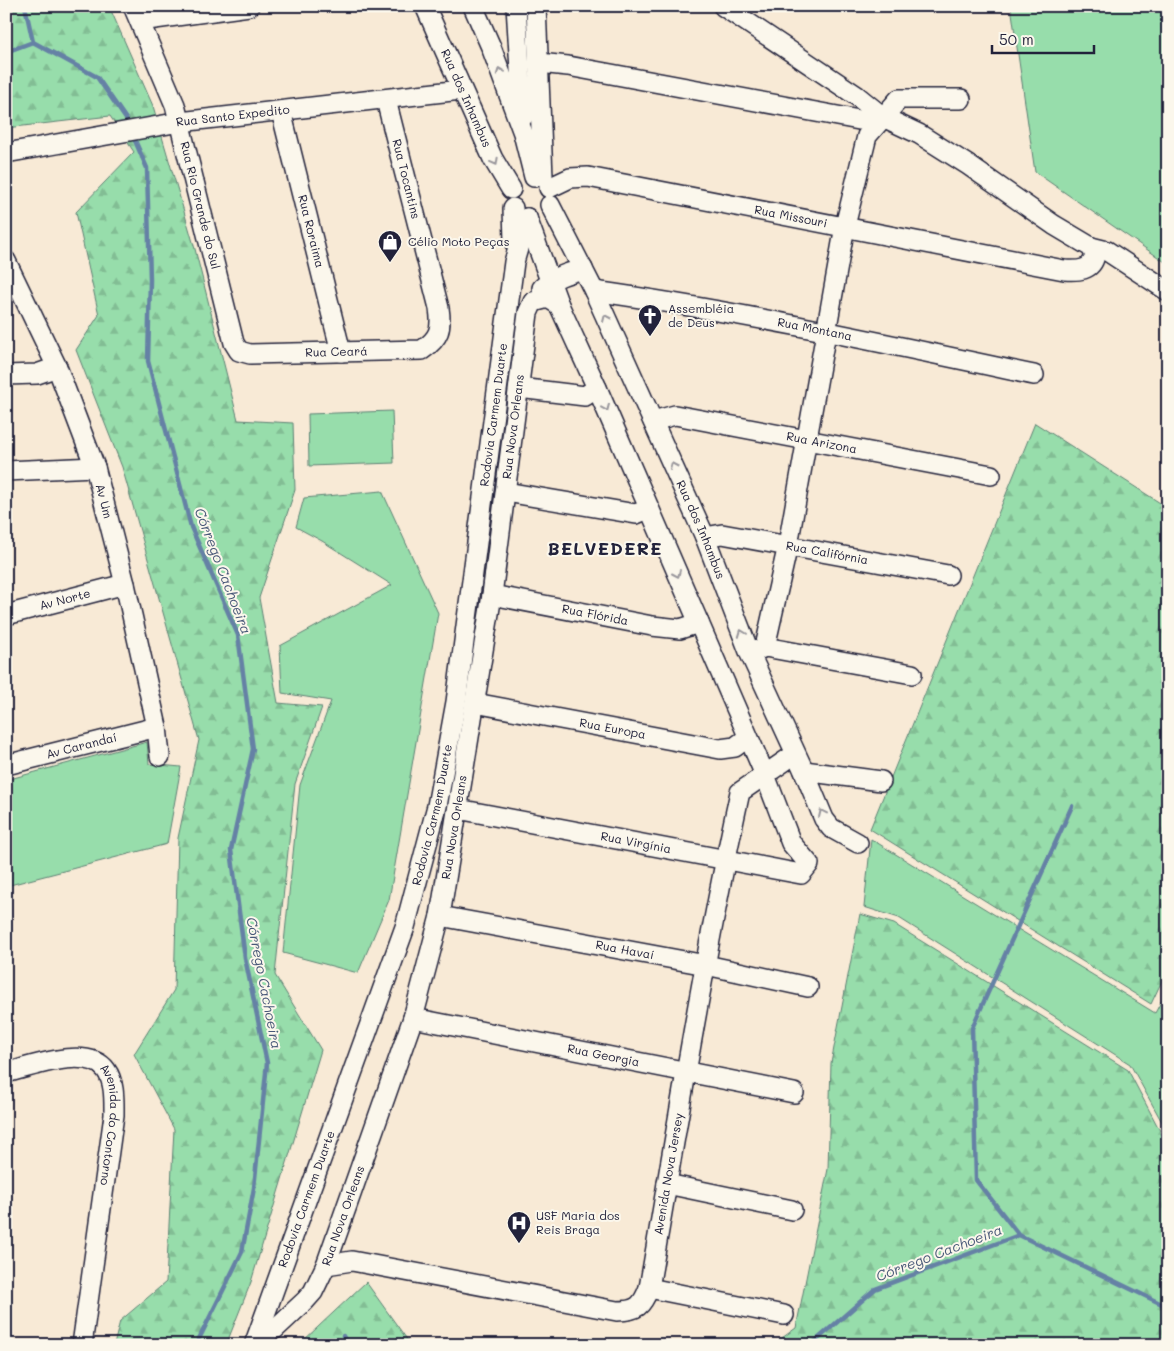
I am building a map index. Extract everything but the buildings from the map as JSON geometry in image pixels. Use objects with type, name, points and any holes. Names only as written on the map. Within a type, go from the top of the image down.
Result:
[{"type":"street","points":[[137,14],[249,6]]},
{"type":"street","name":"Rua dos Inhambus","points":[[425,6],[493,159],[534,187],[583,269],[758,651],[796,754],[824,819],[831,828],[858,843]]},
{"type":"street","points":[[473,6],[491,46],[523,133],[534,187]]},
{"type":"street","points":[[516,6],[523,133]]},
{"type":"street","points":[[534,187],[539,63],[536,6]]},
{"type":"street","points":[[723,6],[857,96],[883,117],[919,134],[968,164],[1054,225],[1091,247],[1107,251],[1168,291]]},
{"type":"street","name":"Rua Rio Grande do Sul","points":[[137,14],[180,122],[234,343],[239,351]]},
{"type":"street","points":[[539,63],[568,66],[859,120],[883,117]]},
{"type":"street","name":"Rua Santo Expedito","points":[[6,153],[180,122],[461,90]]},
{"type":"street","points":[[912,674],[758,651],[788,545],[845,226],[867,136],[899,99],[961,99]]},
{"type":"street","name":"Rua Tocantins","points":[[386,100],[441,322],[439,332],[432,344]]},
{"type":"street","name":"Rua Roraima","points":[[281,111],[341,352]]},
{"type":"street","name":"Rua Missouri","points":[[520,213],[538,217],[546,212],[534,187],[570,178],[588,177],[1064,270],[1086,269],[1093,263],[1095,257],[1091,247]]},
{"type":"street","points":[[534,187],[510,199],[520,213],[550,280],[559,305],[597,388],[747,738],[765,775]]},
{"type":"street","name":"Rodovia Carmem Duarte","points":[[256,1341],[405,927],[437,806],[456,702],[499,386],[520,213]]},
{"type":"street","name":"Av Um","points":[[6,262],[57,366],[95,467],[125,584],[157,727],[160,756]]},
{"type":"street","points":[[533,302],[540,289],[550,280],[583,269]]},
{"type":"street","name":"Rua Montana","points":[[594,291],[826,332],[1034,374]]},
{"type":"street","points":[[533,302],[548,298],[559,305]]},
{"type":"street","name":"Rua Nova Orleans","points":[[256,1341],[275,1329],[313,1292],[326,1264],[413,1018],[440,916],[458,809],[492,595],[528,314],[533,302]]},
{"type":"street","name":"Rua Ceará","points":[[239,351],[250,354],[422,350],[432,344]]},
{"type":"street","points":[[6,375],[38,374],[57,366]]},
{"type":"street","points":[[519,388],[585,396],[597,388]]},
{"type":"street","name":"Rua Arizona","points":[[653,420],[675,415],[991,474]]},
{"type":"street","points":[[6,471],[95,467]]},
{"type":"street","points":[[506,492],[636,514],[648,509]]},
{"type":"street","name":"Rua Califórnia","points":[[705,537],[722,534],[948,575]]},
{"type":"street","name":"Av Norte","points":[[6,615],[125,584]]},
{"type":"street","name":"Rua Flórida","points":[[492,595],[652,626],[680,629],[699,623]]},
{"type":"street","name":"Rua Europa","points":[[475,704],[720,750],[735,746],[747,738]]},
{"type":"street","name":"Av Carandaí","points":[[6,765],[157,727]]},
{"type":"street","name":"Avenida Nova Jersey","points":[[326,1264],[352,1261],[617,1311],[629,1311],[644,1301],[649,1288],[725,860],[740,792],[796,754]]},
{"type":"street","points":[[804,771],[881,781]]},
{"type":"street","name":"Rua Virgínia","points":[[458,809],[801,874],[809,864],[791,843],[765,775]]},
{"type":"street","name":"Rua Havaí","points":[[440,916],[706,965],[808,987]]},
{"type":"street","name":"Rua Georgia","points":[[413,1018],[794,1093]]},
{"type":"street","name":"Avenida do Contorno","points":[[6,1073],[45,1062],[87,1059],[100,1063],[110,1076],[114,1093],[113,1131],[89,1284],[82,1345]]},
{"type":"street","points":[[668,1184],[792,1210]]},
{"type":"street","points":[[649,1288],[784,1315]]},
{"type":"green space","points":[[6,6],[109,6],[153,106],[195,249],[238,420],[293,423],[295,490],[259,598],[278,703],[322,707],[295,784],[275,975],[321,1050],[251,1282],[226,1345],[114,1345],[120,1321],[166,1282],[174,1129],[134,1054],[174,990],[178,838],[199,740],[122,467],[76,350],[99,315],[76,212],[134,152],[110,116],[6,128]]},
{"type":"green space","points":[[1011,6],[1168,6],[1168,264],[1035,172]]},
{"type":"green space","points":[[392,411],[394,463],[309,466],[308,414]]},
{"type":"green space","points":[[1035,423],[1168,508],[1168,968],[1151,1004],[870,829]]},
{"type":"green space","points":[[382,491],[438,613],[389,900],[358,973],[283,953],[300,785],[331,701],[282,693],[280,646],[392,585],[296,527],[304,498]]},
{"type":"green space","points":[[147,742],[149,764],[181,767],[167,844],[6,886],[6,780]]},
{"type":"green space","points":[[871,839],[1155,1013],[1168,989],[1168,1133],[1130,1064],[899,918],[864,907]]},
{"type":"green space","points":[[860,914],[894,924],[1128,1070],[1168,1146],[1168,1345],[772,1345],[796,1328],[828,1169],[831,1063]]},
{"type":"green space","points":[[366,1282],[411,1345],[304,1345],[302,1342]]},
{"type":"waterway","name":"Córrego Cachoeira","points":[[25,6],[33,42],[97,77],[130,126]]},
{"type":"waterway","points":[[6,52],[33,42]]},
{"type":"waterway","name":"Córrego Cachoeira","points":[[133,136],[147,168],[150,280],[148,361],[191,527],[238,635],[253,749],[231,850],[245,958],[267,1063],[254,1188],[242,1252],[196,1345]]},
{"type":"waterway","points":[[1072,806],[972,1028],[976,1180],[1019,1235],[1168,1307]]},
{"type":"waterway","name":"Córrego Cachoeira","points":[[811,1345],[875,1289],[1019,1235]]},
{"type":"waterway","name":"Córrego Cachoeira","points":[[343,1336],[348,1345]]},
{"type":"place","name":"Célio Moto Peças","points":[[390,263]]},
{"type":"place","name":"Assembléia de Deus","points":[[650,337]]},
{"type":"place","name":"USF Maria dos Reis Braga","points":[[519,1244]]},
{"type":"district","name":"BELVEDERE","points":[[605,549]]}]
